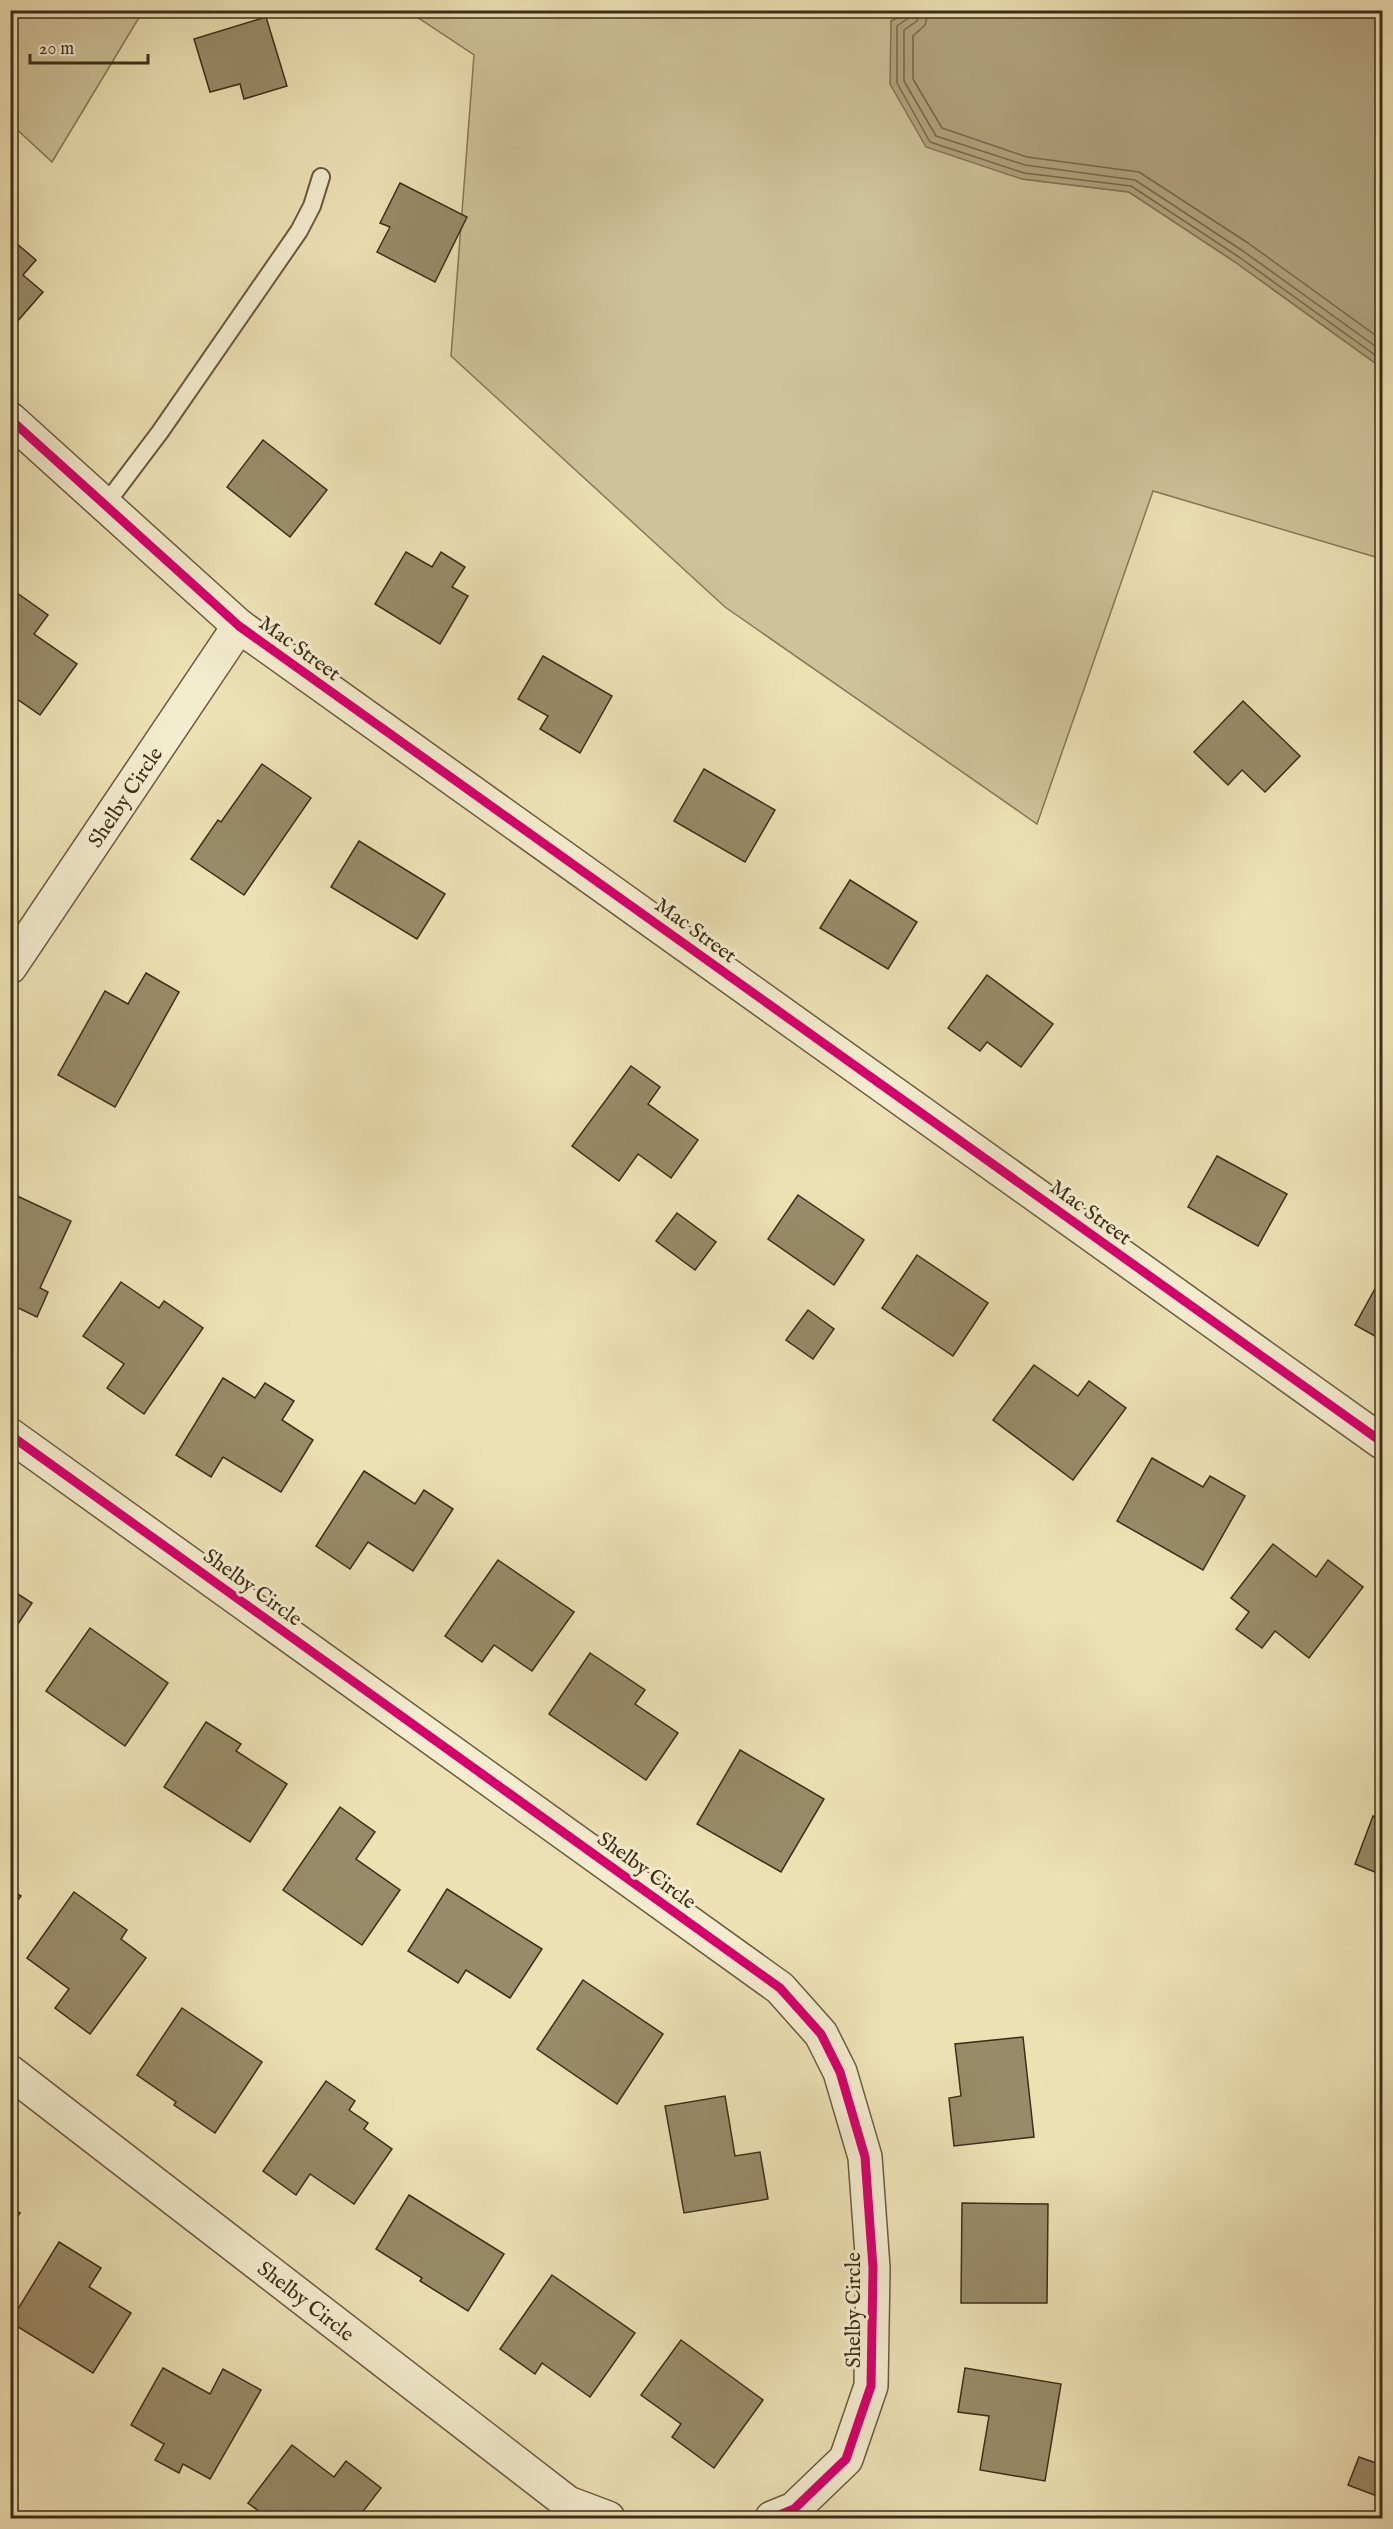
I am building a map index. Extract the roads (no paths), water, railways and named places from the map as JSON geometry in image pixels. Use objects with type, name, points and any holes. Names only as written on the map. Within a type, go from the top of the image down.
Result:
[{"type":"street","name":"Mac Street","points":[[10,419],[239,626],[1383,1442]]},
{"type":"street","name":"Shelby Circle","points":[[10,967],[239,626]]},
{"type":"street","name":"Shelby Circle","points":[[10,1435],[780,1988],[821,2034],[840,2072],[865,2157],[873,2268],[871,2386],[846,2459],[794,2509],[772,2518]]},
{"type":"street","name":"Shelby Circle","points":[[10,2072],[568,2503],[608,2518]]},
{"type":"lane","points":[[105,505],[160,432],[299,231],[312,206],[321,177]]},
{"type":"water","points":[[911,11],[1382,11],[1382,368],[1235,262],[1129,192],[1022,179],[926,147],[890,84],[891,21]]}]
